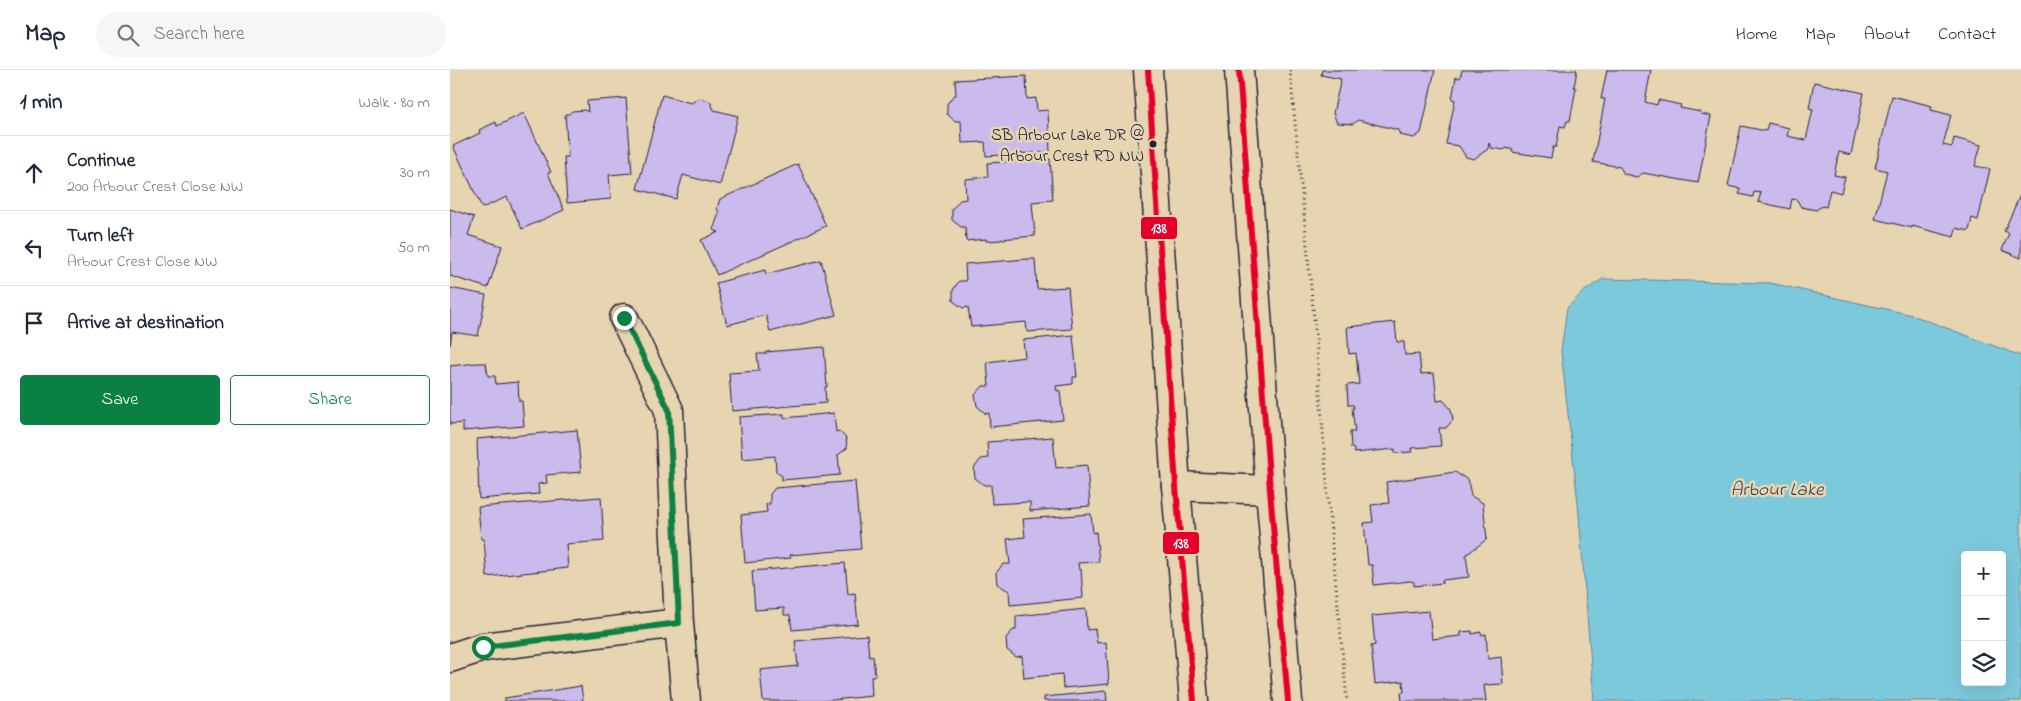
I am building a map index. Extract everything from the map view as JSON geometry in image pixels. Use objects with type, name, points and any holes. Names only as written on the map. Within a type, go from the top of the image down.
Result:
[{"type":"street","points":[[1148,70],[1176,486],[1194,701]]},
{"type":"street","points":[[1239,70],[1270,490],[1288,701]]},
{"type":"street","points":[[624,318],[669,410],[679,623],[686,701]]},
{"type":"street","points":[[1176,486],[1270,490]]},
{"type":"street","points":[[450,658],[483,647],[679,623]]},
{"type":"path","points":[[1290,70],[1316,339],[1329,512],[1347,701]]},
{"type":"water","name":"Arbour Lake","points":[[1603,279],[1770,283],[1912,315],[2021,356],[2021,701],[1594,701],[1578,503],[1561,351],[1567,308],[1583,292]]},
{"type":"building","points":[[1322,70],[1435,70],[1421,133],[1414,138],[1400,135],[1398,130],[1358,120],[1353,124],[1337,123],[1333,113],[1341,79],[1321,75]]},
{"type":"building","points":[[1462,70],[1577,70],[1570,121],[1567,121],[1565,127],[1560,126],[1556,147],[1553,147],[1551,158],[1512,152],[1513,150],[1506,148],[1504,150],[1491,148],[1489,143],[1488,149],[1474,159],[1466,157],[1459,146],[1446,144],[1455,100],[1452,99],[1456,77],[1460,78]]},
{"type":"building","points":[[1607,70],[1651,70],[1645,102],[1657,105],[1658,100],[1681,105],[1680,108],[1711,116],[1698,183],[1643,173],[1637,177],[1624,174],[1620,167],[1593,162],[1605,99],[1601,99]]},
{"type":"building","points":[[1026,76],[1027,99],[1036,98],[1037,111],[1048,110],[1050,152],[986,156],[985,142],[962,143],[961,121],[955,121],[947,114],[947,104],[956,95],[955,80]]},
{"type":"building","points":[[1814,82],[1864,93],[1851,155],[1839,152],[1834,175],[1845,177],[1841,193],[1830,190],[1826,207],[1822,206],[1816,210],[1801,207],[1797,200],[1792,199],[1790,209],[1758,202],[1761,193],[1754,192],[1753,197],[1739,194],[1741,189],[1728,186],[1741,126],[1766,131],[1768,123],[1789,128],[1787,136],[1806,140],[1813,109],[1809,108]]},
{"type":"building","points":[[662,95],[691,103],[699,98],[710,101],[714,110],[738,116],[720,185],[683,175],[676,199],[637,189]]},
{"type":"building","points":[[1892,96],[1932,106],[1931,110],[1951,115],[1943,145],[1952,147],[1954,138],[1981,145],[1975,166],[1990,169],[1978,220],[1972,218],[1969,231],[1956,228],[1954,237],[1875,219],[1887,171],[1875,168]]},
{"type":"building","points":[[626,98],[632,173],[609,175],[611,199],[567,203],[564,157],[568,157],[565,114],[569,114],[572,111],[585,110],[588,112],[587,101]]},
{"type":"building","points":[[524,113],[551,172],[548,173],[564,210],[522,229],[507,197],[482,208],[453,146],[480,133],[479,130],[496,122],[497,126]]},
{"type":"building","points":[[1050,159],[1053,200],[1032,202],[1035,236],[1001,240],[966,241],[965,227],[961,227],[952,220],[952,209],[960,200],[966,199],[965,179],[988,177],[987,163]]},
{"type":"building","points":[[798,164],[826,226],[717,275],[701,240],[719,232],[713,230],[719,213],[717,208],[720,199]]},
{"type":"building","points":[[2021,193],[2021,258],[2002,250],[2009,233],[2004,231]]},
{"type":"building","points":[[450,209],[474,217],[468,235],[502,246],[488,288],[450,276]]},
{"type":"building","points":[[1035,259],[1037,289],[1068,287],[1072,329],[1027,332],[1026,322],[971,327],[968,307],[963,308],[953,301],[953,290],[959,281],[966,281],[965,264]]},
{"type":"building","points":[[821,260],[836,315],[770,332],[766,315],[727,325],[716,283],[765,270],[766,274]]},
{"type":"building","points":[[450,288],[486,295],[478,336],[452,332],[450,345]]},
{"type":"building","points":[[1395,322],[1397,342],[1404,342],[1405,355],[1419,354],[1421,374],[1434,373],[1437,401],[1443,400],[1451,409],[1453,420],[1446,428],[1439,428],[1441,446],[1411,448],[1412,452],[1395,453],[1395,449],[1354,453],[1354,449],[1351,448],[1350,432],[1355,432],[1352,408],[1354,408],[1353,405],[1348,405],[1347,385],[1359,384],[1356,353],[1349,354],[1347,327]]},
{"type":"building","points":[[1073,335],[1077,377],[1073,377],[1073,384],[1056,386],[1057,391],[1060,390],[1063,420],[990,427],[989,413],[986,414],[977,406],[975,395],[983,386],[989,386],[987,362],[1025,357],[1023,340]]},
{"type":"building","points":[[824,347],[827,387],[825,387],[826,403],[732,411],[729,373],[759,371],[757,354]]},
{"type":"building","points":[[486,363],[488,376],[495,376],[496,384],[518,382],[519,401],[522,401],[524,426],[463,431],[463,423],[450,424],[450,366]]},
{"type":"building","points":[[834,413],[836,432],[839,431],[846,438],[847,448],[838,455],[840,475],[782,480],[782,476],[776,472],[775,456],[742,459],[739,417],[784,414],[784,418]]},
{"type":"building","points":[[577,430],[581,472],[546,475],[547,483],[538,484],[539,494],[479,499],[477,439]]},
{"type":"building","points":[[1053,437],[1056,468],[1087,465],[1090,506],[1030,511],[1030,502],[992,504],[991,485],[984,485],[975,478],[974,468],[981,459],[988,458],[987,442]]},
{"type":"building","points":[[1455,472],[1468,480],[1471,496],[1483,503],[1487,539],[1466,555],[1469,577],[1442,580],[1443,583],[1414,586],[1414,582],[1410,581],[1374,585],[1372,565],[1368,565],[1364,523],[1373,522],[1371,505],[1389,503],[1386,482]]},
{"type":"building","points":[[855,481],[861,549],[790,555],[791,558],[745,563],[741,515],[767,512],[766,504],[770,504],[770,494],[775,488]]},
{"type":"building","points":[[601,497],[604,541],[566,544],[568,568],[487,577],[484,539],[481,539],[478,507]]},
{"type":"building","points":[[1091,514],[1093,533],[1096,532],[1099,562],[1078,563],[1079,570],[1081,569],[1083,598],[1010,605],[1009,591],[997,584],[996,573],[1003,564],[1010,564],[1007,539],[1025,537],[1023,519]]},
{"type":"building","points":[[845,563],[848,594],[855,593],[858,624],[792,630],[790,615],[784,615],[784,608],[755,610],[752,571]]},
{"type":"building","points":[[1086,609],[1087,630],[1095,629],[1097,643],[1106,642],[1109,684],[1063,688],[1062,674],[1024,678],[1022,656],[1016,657],[1007,650],[1006,638],[1013,630],[1016,630],[1016,616]]},
{"type":"building","points":[[1429,611],[1432,639],[1461,636],[1461,632],[1472,631],[1472,634],[1481,632],[1482,635],[1486,634],[1488,659],[1501,657],[1503,684],[1484,685],[1486,701],[1402,701],[1401,692],[1404,692],[1403,681],[1375,684],[1371,646],[1375,645],[1372,616]]},
{"type":"building","points":[[867,635],[869,657],[873,656],[875,676],[871,677],[872,696],[823,701],[763,701],[760,670],[798,666],[795,641]]},
{"type":"building","points":[[581,686],[583,701],[505,701],[505,698]]},
{"type":"building","points":[[1106,691],[1107,701],[1044,701],[1044,697]]},
{"type":"transit line","name":"138","points":[[1148,70],[1176,486],[1194,701]]},
{"type":"transit line","name":"138","points":[[1239,70],[1270,490],[1288,701]]},
{"type":"place","name":"SB Arbour Lake DR @ Arbour Crest RD NW","points":[[1153,144]]},
{"type":"route","points":[[483,647],[679,623],[669,410],[624,318]]}]
